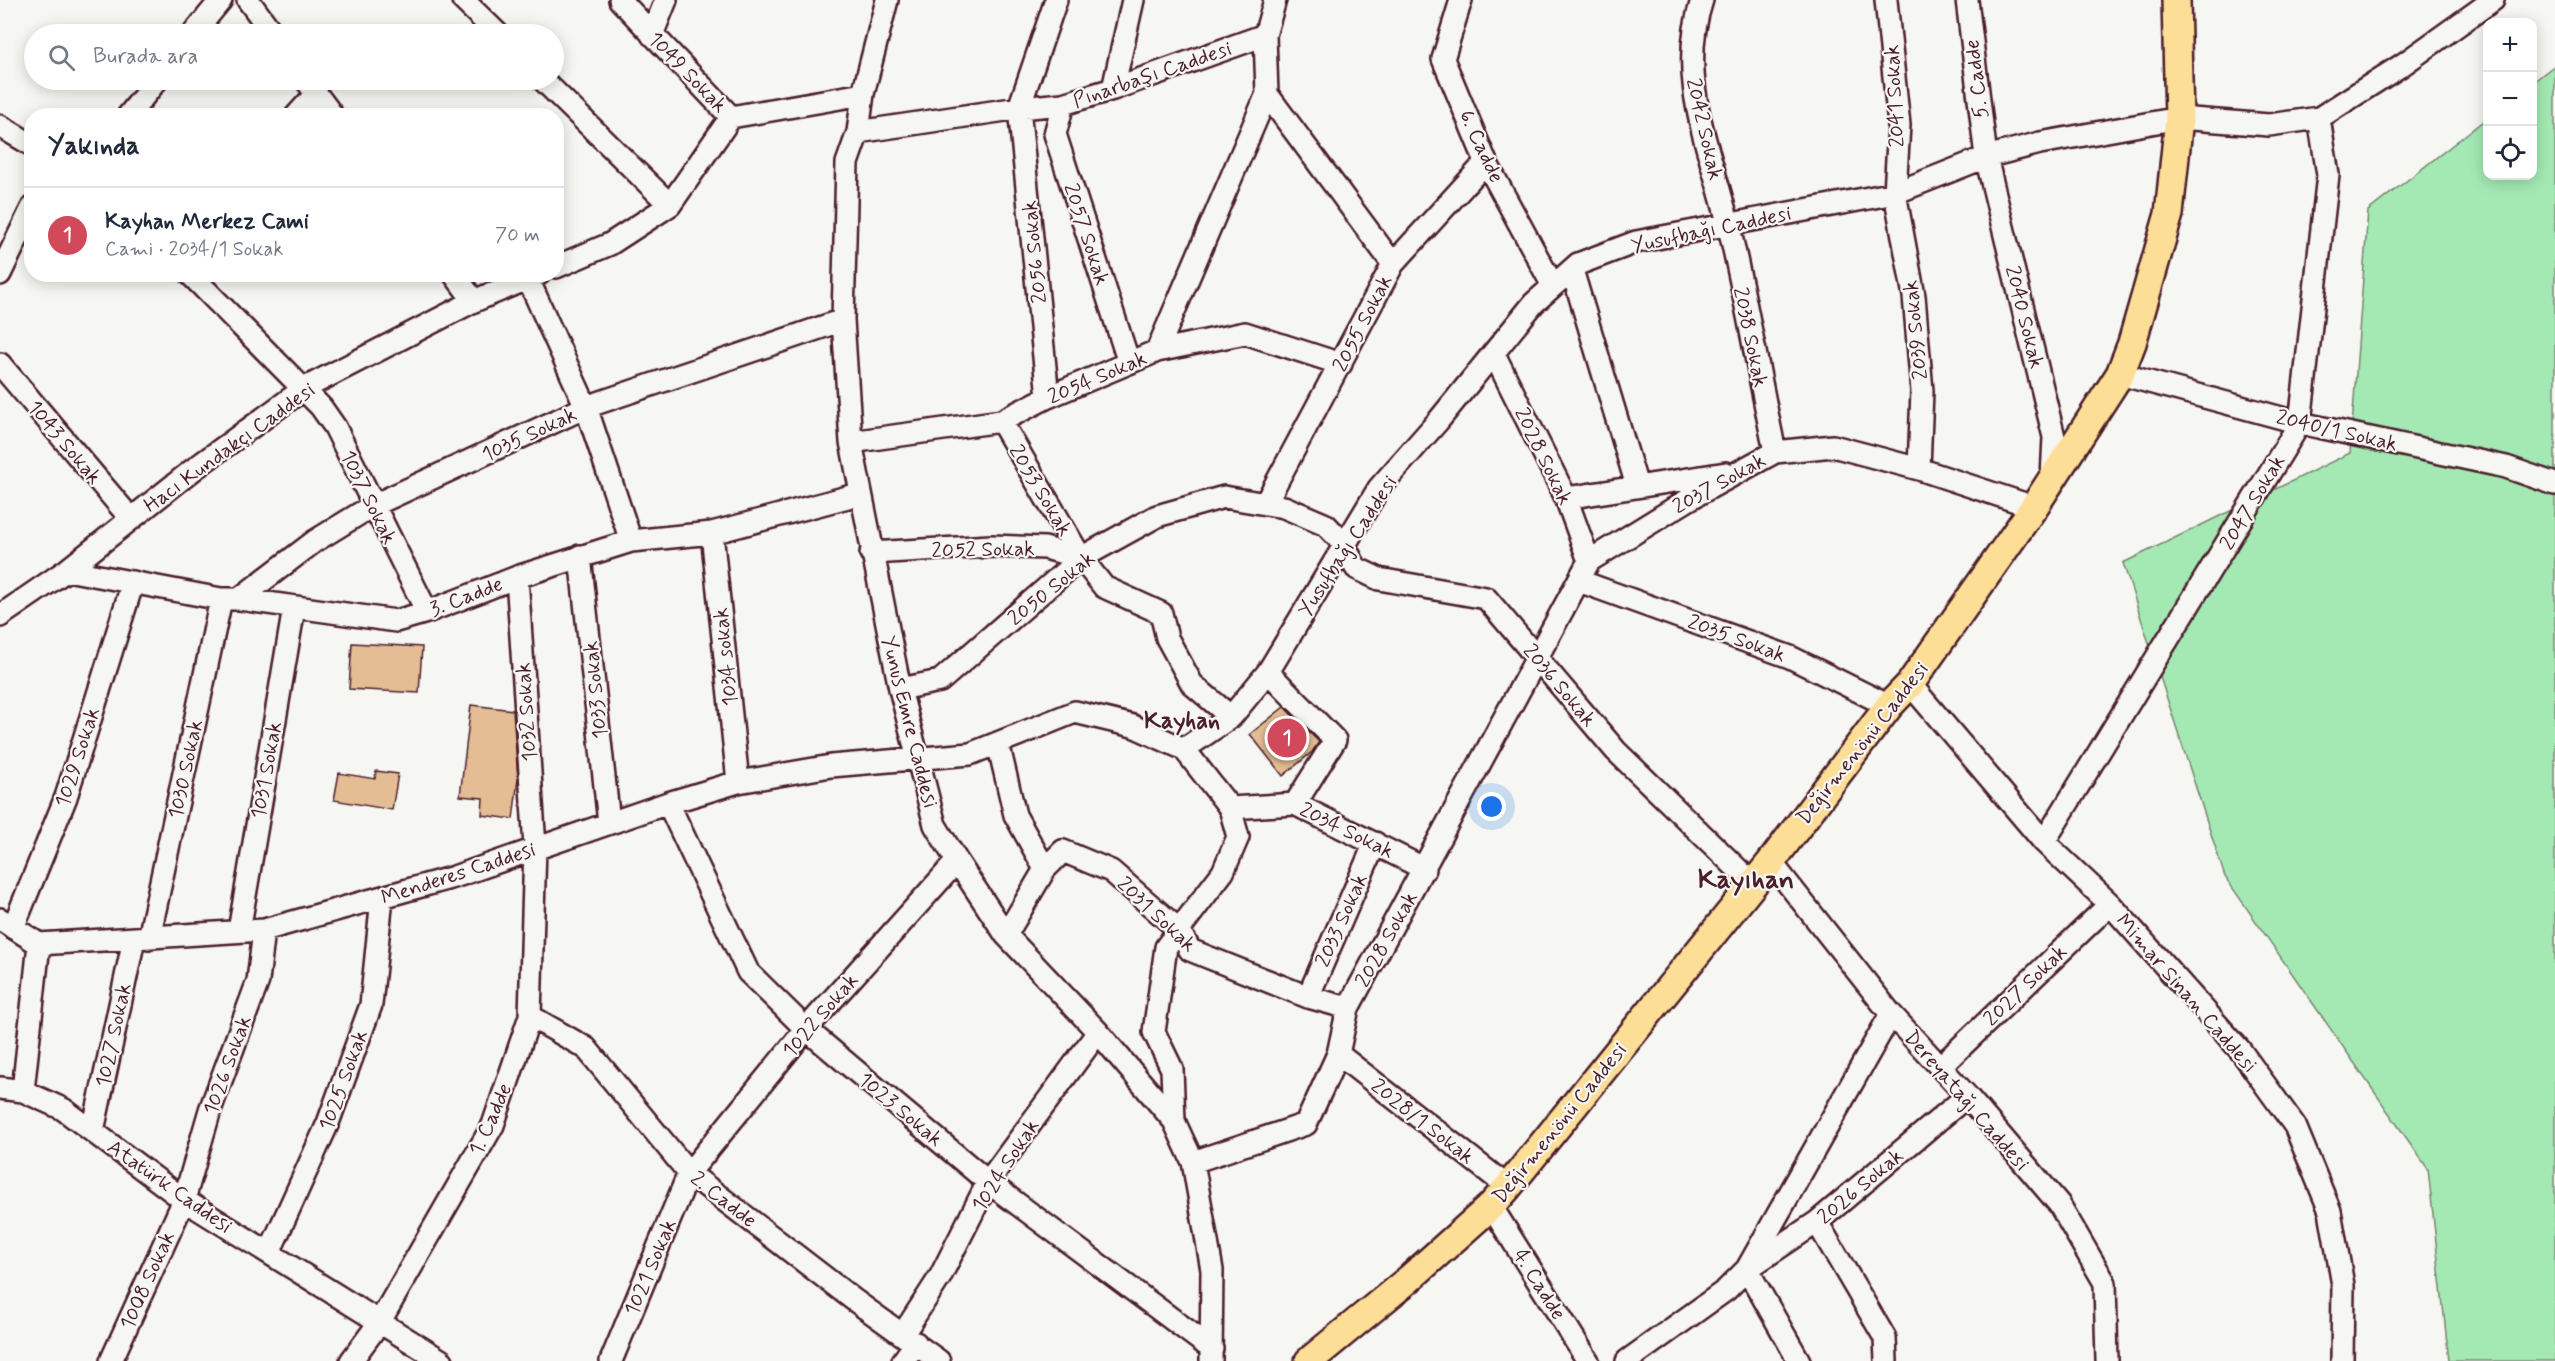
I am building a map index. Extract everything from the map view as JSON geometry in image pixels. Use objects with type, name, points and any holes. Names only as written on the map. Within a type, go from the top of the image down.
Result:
[{"type":"main road","name":"Değirmenönü Caddesi","points":[[1311,1360],[1499,1197],[1770,862],[1889,706],[1910,684],[2034,507],[2120,374],[2132,343],[2169,214],[2179,118],[2176,0]]},
{"type":"street","points":[[201,24],[221,0]]},
{"type":"street","points":[[248,0],[266,24]]},
{"type":"street","points":[[463,0],[488,24]]},
{"type":"street","name":"1049 Sokak","points":[[620,0],[731,117]]},
{"type":"street","points":[[652,35],[666,0]]},
{"type":"street","name":"Yunus Emre Caddesi","points":[[886,0],[863,94],[858,132],[847,164],[843,320],[851,442],[859,494],[900,689],[935,825],[957,861],[1006,935],[1098,1032],[1174,1121],[1193,1162],[1212,1270],[1212,1355]]},
{"type":"street","points":[[1019,108],[1056,0]]},
{"type":"street","points":[[1113,89],[1133,0]]},
{"type":"street","points":[[1157,351],[1267,93],[1265,35],[1275,0]]},
{"type":"street","name":"6. Cadde","points":[[1461,0],[1443,59],[1486,162],[1553,286]]},
{"type":"street","name":"2042 Sokak","points":[[1702,0],[1695,19],[1690,64],[1699,116],[1728,223]]},
{"type":"street","name":"2041 Sokak","points":[[1886,0],[1899,125],[1895,193]]},
{"type":"street","name":"5. Cadde","points":[[1967,0],[1986,157]]},
{"type":"street","name":"Yusufbağı Caddesi","points":[[1184,749],[1231,717],[1268,672],[1343,543],[1378,488],[1494,354],[1534,303],[1578,264],[1636,242],[1895,193],[1986,157],[2040,143],[2179,118],[2269,125],[2319,118],[2402,65],[2493,0]]},
{"type":"street","name":"Pınarbaşı Caddesi","points":[[858,132],[1019,108],[1063,104],[1113,89],[1265,35]]},
{"type":"street","points":[[134,108],[149,90]]},
{"type":"street","points":[[300,108],[309,90]]},
{"type":"street","points":[[313,90],[327,108]]},
{"type":"street","points":[[553,90],[670,206]]},
{"type":"street","points":[[1267,93],[1393,264]]},
{"type":"street","points":[[564,264],[610,244],[670,206],[731,117],[863,94]]},
{"type":"street","name":"2057 Sokak","points":[[1063,104],[1055,134],[1129,363]]},
{"type":"street","name":"2056 Sokak","points":[[1019,108],[1048,397]]},
{"type":"street","name":"2047 Sokak","points":[[2044,842],[2300,423],[2328,175],[2319,118]]},
{"type":"street","points":[[0,126],[24,140]]},
{"type":"street","name":"2040 Sokak","points":[[1986,157],[2055,437],[2052,477]]},
{"type":"street","name":"2055 Sokak","points":[[1265,504],[1393,264],[1486,162]]},
{"type":"street","name":"2039 Sokak","points":[[1895,193],[1914,296],[1922,391],[1919,469]]},
{"type":"street","name":"2038 Sokak","points":[[1728,223],[1775,452]]},
{"type":"street","points":[[0,274],[24,224]]},
{"type":"street","points":[[1572,270],[1637,486]]},
{"type":"street","name":"1037 Sokak","points":[[198,282],[304,388],[335,427],[372,506],[427,612]]},
{"type":"street","points":[[460,282],[474,301]]},
{"type":"street","name":"Hacı Kundakçı Caddesi","points":[[1,615],[67,570],[130,519],[304,388],[474,301],[522,282]]},
{"type":"street","points":[[536,282],[586,407],[631,541]]},
{"type":"street","name":"1035 Sokak","points":[[230,599],[315,541],[372,506],[586,407],[843,320]]},
{"type":"street","name":"2054 Sokak","points":[[851,442],[1001,421],[1048,397],[1157,351],[1245,333],[1341,364]]},
{"type":"street","name":"2028 Sokak","points":[[1494,354],[1566,498],[1589,561]]},
{"type":"street","name":"1043 Sokak","points":[[0,364],[130,519]]},
{"type":"street","name":"2040/1 Sokak","points":[[2120,374],[2300,423],[2506,467],[2555,484]]},
{"type":"street","name":"2053 Sokak","points":[[1001,421],[1081,558]]},
{"type":"street","name":"2037 Sokak","points":[[1589,561],[1740,470],[1775,452],[1833,446],[1919,469],[2034,507]]},
{"type":"street","points":[[1566,498],[1740,470]]},
{"type":"street","name":"3. Cadde","points":[[67,570],[230,599],[396,621],[427,612],[517,577],[631,541],[712,533],[859,494]]},
{"type":"street","name":"2050 Sokak","points":[[900,689],[940,681],[1081,558],[1156,516],[1224,497],[1284,507],[1326,525],[1343,543]]},
{"type":"street","name":"1034 sokak","points":[[712,533],[738,782]]},
{"type":"street","name":"2036 Sokak","points":[[1343,543],[1356,568],[1379,579],[1486,598],[1616,751],[1752,883]]},
{"type":"street","name":"2052 Sokak","points":[[871,553],[991,546],[1045,548],[1081,558]]},
{"type":"street","name":"1033 Sokak","points":[[580,556],[609,824]]},
{"type":"street","points":[[1081,558],[1104,587],[1161,613],[1167,638],[1192,684],[1231,717]]},
{"type":"street","points":[[1536,655],[1589,561]]},
{"type":"street","name":"1032 Sokak","points":[[517,577],[535,847]]},
{"type":"street","name":"2035 Sokak","points":[[1579,581],[1790,657],[1889,706]]},
{"type":"street","name":"1029 Sokak","points":[[7,923],[66,798],[133,582]]},
{"type":"street","name":"1030 Sokak","points":[[141,939],[230,599]]},
{"type":"street","name":"1031 Sokak","points":[[239,931],[294,608]]},
{"type":"street","name":"2028 Sokak","points":[[1193,1162],[1306,1124],[1338,1054],[1348,1008],[1425,868],[1536,655]]},
{"type":"street","points":[[1268,672],[1335,740],[1295,804]]},
{"type":"street","name":"Mimar Sinan Caddesi","points":[[1910,684],[2044,842],[2110,904],[2240,1050],[2295,1126],[2330,1210],[2343,1285],[2342,1361]]},
{"type":"street","points":[[917,757],[970,754],[1075,712],[1132,726],[1184,749],[1230,808],[1238,837],[1223,872],[1166,947],[1154,1032],[1172,1069],[1174,1121]]},
{"type":"street","points":[[998,743],[1015,815],[1045,869]]},
{"type":"street","name":"Menderes Caddesi","points":[[39,944],[264,930],[454,877],[535,847],[738,782],[831,766],[917,757]]},
{"type":"street","name":"1023 Sokak","points":[[668,803],[748,972],[806,1029],[988,1182],[1212,1355]]},
{"type":"street","name":"2034 Sokak","points":[[1230,808],[1295,804],[1425,868]]},
{"type":"street","name":"2033 Sokak","points":[[1308,997],[1375,843]]},
{"type":"street","name":"1. Cadde","points":[[351,1361],[380,1323],[493,1125],[530,1016],[535,847]]},
{"type":"street","name":"2031 Sokak","points":[[1006,935],[1045,869],[1063,851],[1111,871],[1179,930],[1190,950],[1308,997],[1348,1008]]},
{"type":"street","name":"1022 Sokak","points":[[689,1173],[806,1029],[957,861]]},
{"type":"street","name":"Dereyatağı Caddesi","points":[[1770,862],[1891,1014],[1967,1096],[2059,1204],[2105,1283],[2107,1361]]},
{"type":"street","name":"1025 Sokak","points":[[269,1253],[328,1123],[371,1005],[382,898]]},
{"type":"street","name":"2027 Sokak","points":[[1940,1067],[2110,904]]},
{"type":"street","points":[[7,923],[39,944],[23,1091]]},
{"type":"street","name":"1026 Sokak","points":[[183,1200],[210,1110],[258,981],[264,930]]},
{"type":"street","name":"1027 Sokak","points":[[93,1131],[141,939]]},
{"type":"street","points":[[1627,1361],[1726,1290],[1747,1269],[1891,1014]]},
{"type":"street","name":"2. Cadde","points":[[530,1016],[586,1048],[689,1173],[939,1361]]},
{"type":"street","name":"1024 Sokak","points":[[903,1361],[909,1339],[988,1182],[1098,1032]]},
{"type":"street","name":"2028/1 Sokak","points":[[1338,1054],[1499,1197]]},
{"type":"street","name":"Atatürk Caddesi","points":[[0,1088],[23,1091],[63,1109],[183,1200],[442,1361]]},
{"type":"street","name":"2026 Sokak","points":[[1747,1269],[1817,1222],[1967,1096]]},
{"type":"street","name":"1021 Sokak","points":[[611,1361],[689,1173]]},
{"type":"street","name":"4. Cadde","points":[[1499,1197],[1588,1361]]},
{"type":"street","name":"1008 Sokak","points":[[111,1361],[183,1200]]},
{"type":"street","points":[[1817,1222],[1885,1338],[1886,1361]]},
{"type":"street","points":[[1747,1269],[1799,1361]]},
{"type":"green space","points":[[2555,65],[2555,1361],[2449,1361],[2428,1169],[2225,877],[2123,563],[2350,453],[2368,211],[2483,121],[2483,180],[2537,180],[2537,79]]},
{"type":"building","points":[[352,643],[422,647],[419,693],[349,689]]},
{"type":"building","points":[[471,705],[513,710],[518,779],[513,819],[482,815],[483,798],[460,796]]},
{"type":"building","points":[[1284,707],[1319,742],[1312,752],[1283,776],[1250,734]]},
{"type":"building","points":[[376,771],[398,774],[392,810],[334,800],[339,773],[375,779]]},
{"type":"place","name":"Kayhan Merkez Cami","points":[[1287,738]]},
{"type":"district","name":"Kayhan","points":[[1182,720]]},
{"type":"district","name":"Kayıhan","points":[[1746,879]]}]
